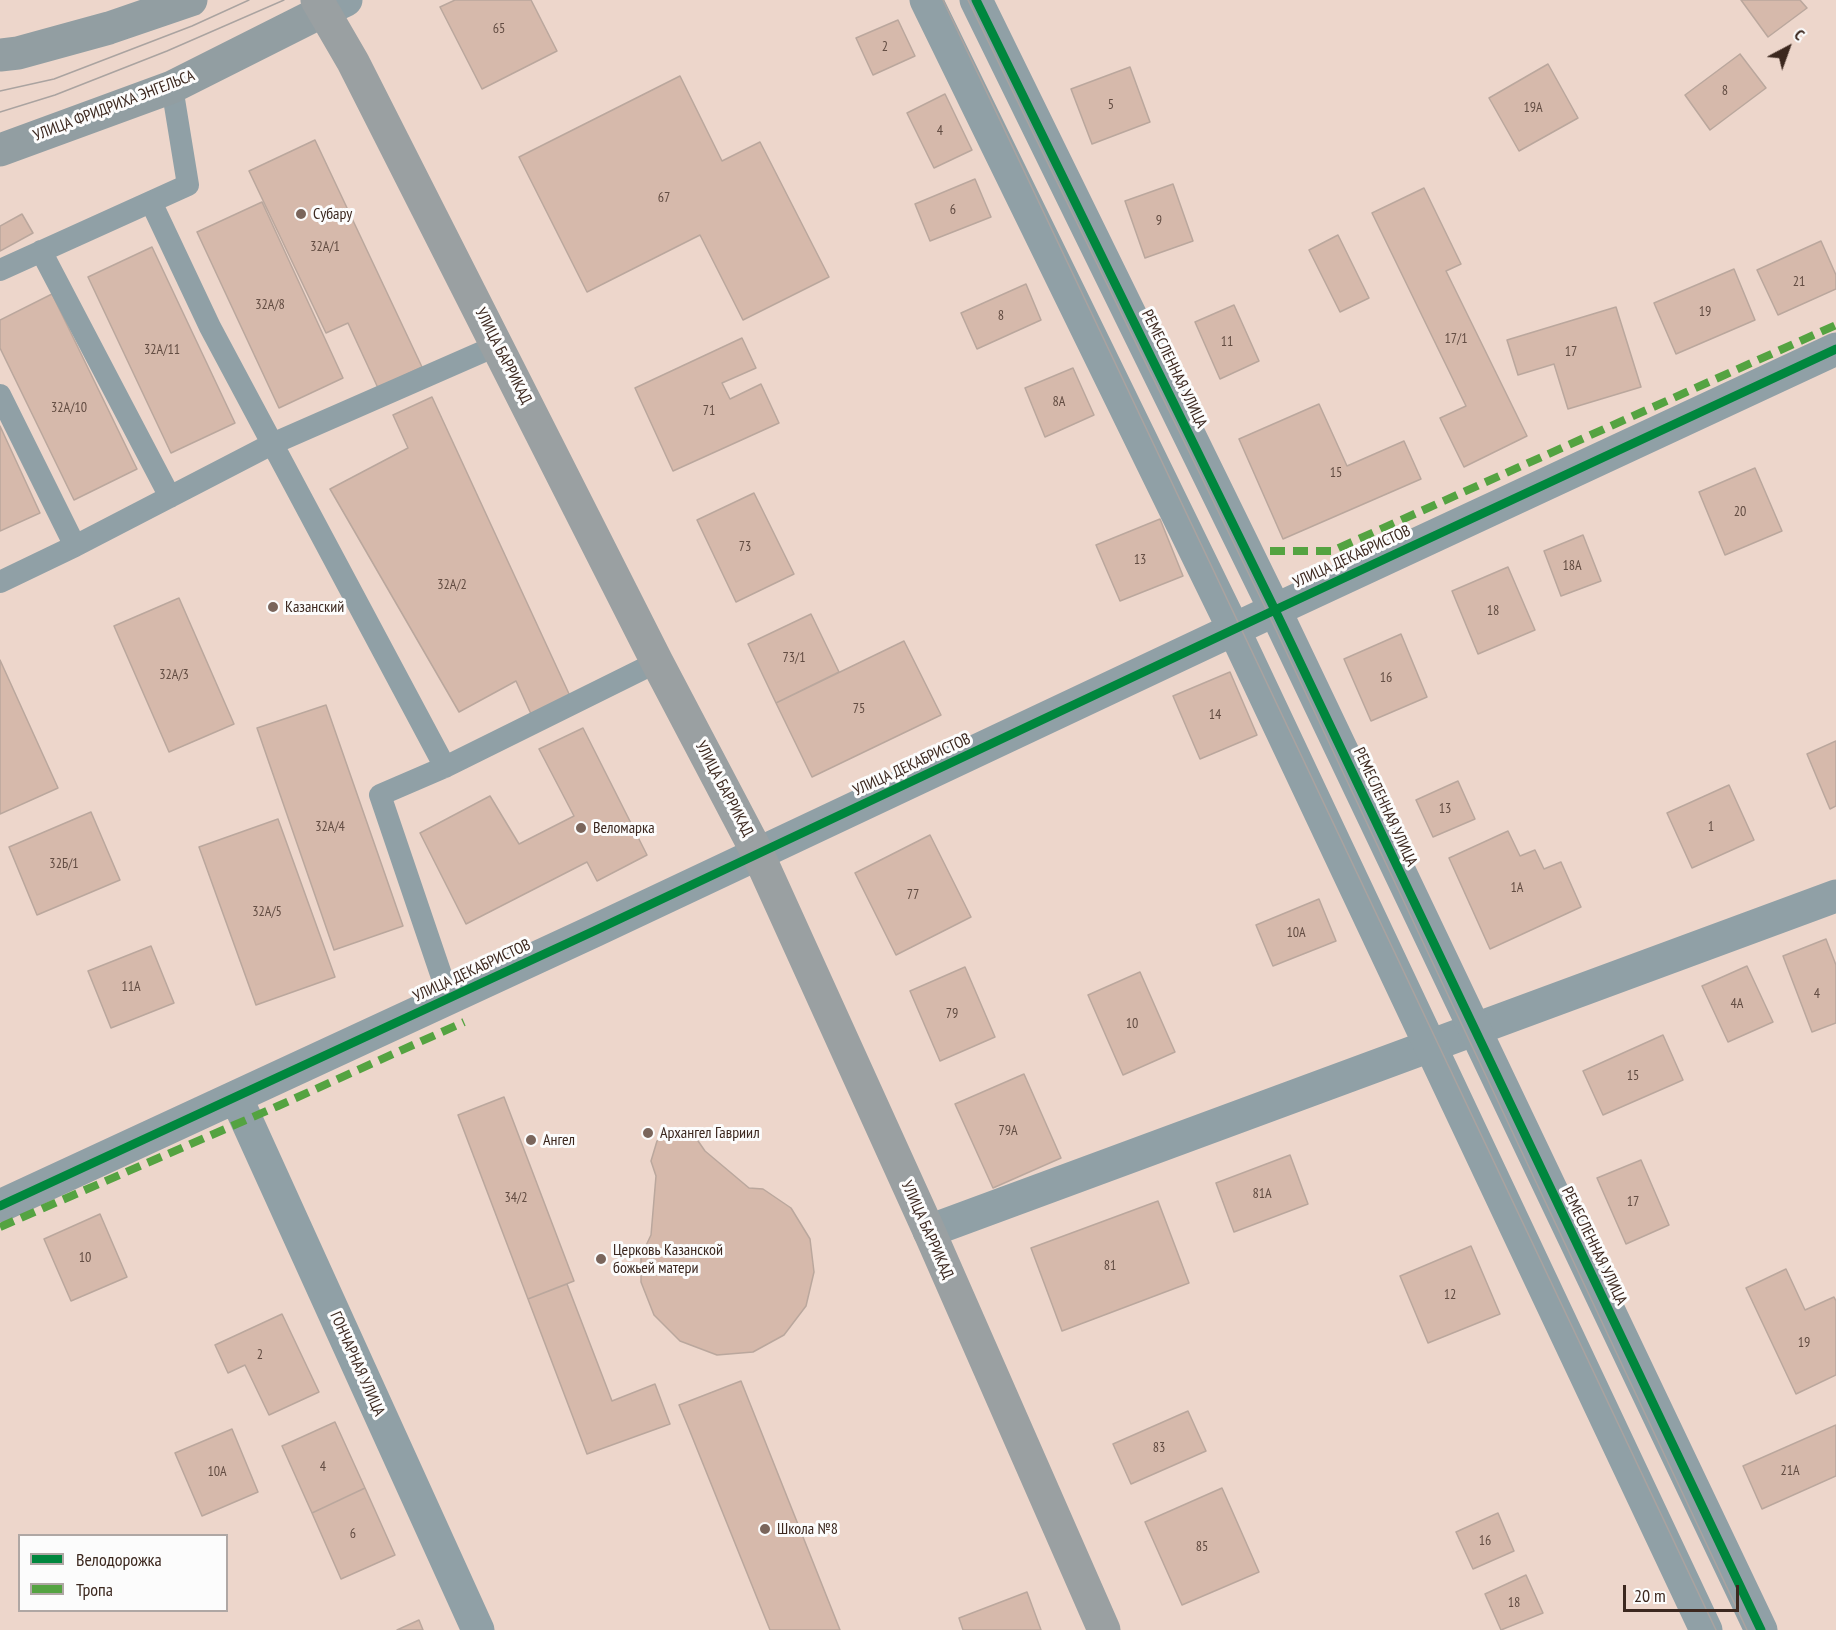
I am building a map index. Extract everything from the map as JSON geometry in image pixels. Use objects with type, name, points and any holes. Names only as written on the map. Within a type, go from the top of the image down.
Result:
[{"type":"main road","points":[[0,54],[18,53],[109,28],[191,0]]},
{"type":"main road","name":"УЛИЦА ФРИДРИХА ЭНГЕЛЬСА","points":[[0,150],[172,87],[329,4]]},
{"type":"main road","name":"УЛИЦА БАРРИКАД","points":[[329,4],[353,62],[657,662],[758,854],[929,1231],[1104,1630]]},
{"type":"street","points":[[926,0],[1234,630],[1706,1630]]},
{"type":"street","name":"РЕМЕСЛЕННАЯ УЛИЦА","points":[[976,0],[1275,610],[1761,1630]]},
{"type":"street","name":"УЛИЦА ДЕКАБРИСТОВ","points":[[0,1206],[1836,349]]},
{"type":"street","points":[[929,1231],[1836,896]]},
{"type":"street","name":"ГОНЧАРНАЯ УЛИЦА","points":[[236,1097],[478,1630]]},
{"type":"lane","points":[[0,270],[188,185],[172,87]]},
{"type":"lane","points":[[152,202],[210,327],[445,767]]},
{"type":"lane","points":[[41,251],[170,497]]},
{"type":"lane","points":[[0,582],[75,546],[272,444],[498,345]]},
{"type":"lane","points":[[0,395],[75,546]]},
{"type":"lane","points":[[449,998],[380,795],[445,767],[657,662]]},
{"type":"building","points":[[455,0],[531,0],[557,51],[482,89],[440,7]]},
{"type":"building","points":[[1741,0],[1800,0],[1807,8],[1768,37]]},
{"type":"building","points":[[898,20],[915,56],[873,75],[856,38]]},
{"type":"building","points":[[1740,54],[1766,88],[1710,130],[1685,95]]},
{"type":"building","points":[[1548,64],[1578,118],[1519,151],[1489,98]]},
{"type":"building","points":[[1130,67],[1150,122],[1092,144],[1071,89]]},
{"type":"building","points":[[680,76],[722,161],[760,142],[829,277],[743,320],[700,235],[587,292],[519,157]]},
{"type":"building","points":[[945,94],[972,150],[934,168],[907,113]]},
{"type":"building","points":[[315,140],[422,367],[378,388],[348,323],[326,333],[249,171]]},
{"type":"building","points":[[975,179],[991,217],[930,241],[915,204]]},
{"type":"building","points":[[1173,184],[1193,241],[1145,258],[1125,201]]},
{"type":"building","points":[[1424,188],[1461,264],[1446,271],[1527,436],[1464,467],[1440,418],[1466,406],[1372,213]]},
{"type":"building","points":[[262,202],[343,378],[279,408],[197,232]]},
{"type":"building","points":[[22,214],[33,233],[0,251],[0,226]]},
{"type":"building","points":[[1338,235],[1369,298],[1340,312],[1309,250]]},
{"type":"building","points":[[1821,241],[1836,275],[1836,289],[1778,315],[1757,270]]},
{"type":"building","points":[[152,247],[235,423],[171,453],[88,277]]},
{"type":"building","points":[[1734,269],[1755,320],[1676,354],[1654,303]]},
{"type":"building","points":[[1026,284],[1041,320],[977,349],[961,313]]},
{"type":"building","points":[[52,294],[137,469],[74,500],[0,348],[0,320]]},
{"type":"building","points":[[1234,305],[1259,361],[1220,379],[1195,322]]},
{"type":"building","points":[[1616,307],[1641,387],[1568,409],[1554,364],[1518,375],[1507,340]]},
{"type":"building","points":[[742,338],[756,368],[722,383],[730,399],[761,384],[779,423],[673,471],[635,388]]},
{"type":"building","points":[[1073,368],[1094,415],[1045,437],[1025,388]]},
{"type":"building","points":[[432,397],[570,696],[531,714],[516,681],[459,712],[330,489],[408,448],[393,415]]},
{"type":"building","points":[[1319,404],[1347,466],[1404,441],[1421,479],[1283,539],[1239,439]]},
{"type":"building","points":[[0,426],[40,513],[0,531]]},
{"type":"building","points":[[1755,468],[1782,531],[1725,555],[1699,492]]},
{"type":"building","points":[[754,493],[794,574],[736,602],[697,520]]},
{"type":"building","points":[[1160,519],[1183,576],[1120,601],[1096,545]]},
{"type":"building","points":[[1583,535],[1601,581],[1561,596],[1544,551]]},
{"type":"building","points":[[1508,567],[1535,630],[1478,654],[1452,591]]},
{"type":"building","points":[[179,598],[234,724],[169,752],[114,626]]},
{"type":"building","points":[[811,614],[839,672],[776,703],[748,644]]},
{"type":"building","points":[[1401,634],[1427,697],[1371,721],[1344,659]]},
{"type":"building","points":[[904,641],[941,715],[812,777],[776,703]]},
{"type":"building","points":[[0,660],[58,788],[0,814]]},
{"type":"building","points":[[1230,672],[1257,735],[1200,759],[1173,696]]},
{"type":"building","points":[[326,705],[403,926],[334,950],[257,728]]},
{"type":"building","points":[[583,728],[647,855],[597,881],[587,862],[466,924],[420,833],[490,796],[519,844],[574,816],[539,749]]},
{"type":"building","points":[[1836,741],[1836,806],[1830,809],[1807,754]]},
{"type":"building","points":[[1458,781],[1475,819],[1433,837],[1416,800]]},
{"type":"building","points":[[1729,785],[1754,840],[1692,868],[1667,813]]},
{"type":"building","points":[[91,812],[120,880],[37,915],[9,847]]},
{"type":"building","points":[[278,819],[335,977],[256,1005],[199,847]]},
{"type":"building","points":[[1508,831],[1520,856],[1535,850],[1544,869],[1561,862],[1581,907],[1490,949],[1449,858]]},
{"type":"building","points":[[930,835],[971,917],[896,955],[855,873]]},
{"type":"building","points":[[1319,899],[1336,941],[1273,966],[1256,925]]},
{"type":"building","points":[[1826,939],[1836,965],[1836,1023],[1812,1032],[1783,956]]},
{"type":"building","points":[[151,946],[174,1003],[111,1028],[88,971]]},
{"type":"building","points":[[1747,966],[1773,1022],[1728,1042],[1702,986]]},
{"type":"building","points":[[965,967],[995,1037],[940,1061],[910,991]]},
{"type":"building","points":[[1140,972],[1175,1052],[1123,1075],[1088,995]]},
{"type":"building","points":[[1663,1035],[1683,1080],[1603,1115],[1583,1071]]},
{"type":"building","points":[[1024,1074],[1061,1158],[993,1188],[955,1104]]},
{"type":"building","points":[[504,1097],[574,1281],[528,1299],[458,1115]]},
{"type":"building","points":[[677,1131],[696,1138],[705,1151],[749,1188],[763,1189],[791,1208],[810,1239],[814,1272],[806,1306],[784,1335],[753,1352],[717,1355],[680,1341],[654,1315],[641,1282],[641,1256],[651,1235],[656,1176],[651,1161],[657,1141],[664,1135]]},
{"type":"building","points":[[1290,1155],[1308,1204],[1234,1232],[1216,1183]]},
{"type":"building","points":[[1641,1160],[1669,1225],[1626,1244],[1597,1178]]},
{"type":"building","points":[[1158,1201],[1189,1283],[1062,1331],[1031,1248]]},
{"type":"building","points":[[100,1214],[127,1277],[71,1301],[44,1239]]},
{"type":"building","points":[[1471,1246],[1500,1314],[1428,1343],[1400,1276]]},
{"type":"building","points":[[1786,1269],[1805,1310],[1834,1297],[1836,1301],[1836,1375],[1796,1394],[1746,1288]]},
{"type":"building","points":[[567,1284],[612,1401],[655,1384],[670,1424],[587,1454],[528,1299]]},
{"type":"building","points":[[282,1314],[319,1392],[269,1415],[245,1365],[228,1373],[215,1345]]},
{"type":"building","name":"Школа №8","points":[[741,1381],[840,1630],[770,1630],[679,1405]]},
{"type":"building","points":[[1188,1411],[1206,1451],[1131,1484],[1113,1444]]},
{"type":"building","points":[[335,1422],[365,1488],[312,1513],[282,1446]]},
{"type":"building","points":[[1836,1425],[1836,1476],[1762,1509],[1743,1466]]},
{"type":"building","points":[[232,1429],[258,1492],[202,1516],[175,1453]]},
{"type":"building","points":[[365,1488],[395,1555],[341,1579],[312,1513]]},
{"type":"building","points":[[1222,1488],[1259,1572],[1182,1605],[1145,1522]]},
{"type":"building","points":[[1498,1513],[1514,1551],[1473,1569],[1456,1532]]},
{"type":"building","points":[[1526,1575],[1543,1613],[1501,1630],[1485,1594]]},
{"type":"building","points":[[1027,1592],[1041,1630],[963,1630],[959,1618]]},
{"type":"building","points":[[419,1620],[423,1630],[397,1630]]},
{"type":"tram line","points":[[0,91],[54,79],[192,26],[249,0]]},
{"type":"tram line","points":[[0,112],[55,95],[167,51],[284,0]]},
{"type":"tram line","points":[[943,0],[1716,1630]]},
{"type":"tram line","points":[[968,0],[1268,613],[1747,1630]]},
{"type":"marked path","points":[[1270,551],[1332,551],[1836,325]]},
{"type":"marked path","points":[[0,1227],[464,1022]]},
{"type":"cycle path","points":[[976,0],[1275,610],[1761,1630]]},
{"type":"cycle path","points":[[0,1206],[594,931],[1836,349]]},
{"type":"place","name":"Субару","points":[[301,214]]},
{"type":"place","name":"Казанский","points":[[273,607]]},
{"type":"place","name":"Веломарка","points":[[581,828]]},
{"type":"place","name":"Архангел Гавриил","points":[[648,1133]]},
{"type":"place","name":"Ангел","points":[[531,1140]]},
{"type":"place","name":"Церковь Казанской божьей матери","points":[[601,1259]]},
{"type":"place","name":"Школа №8","points":[[765,1529]]}]
